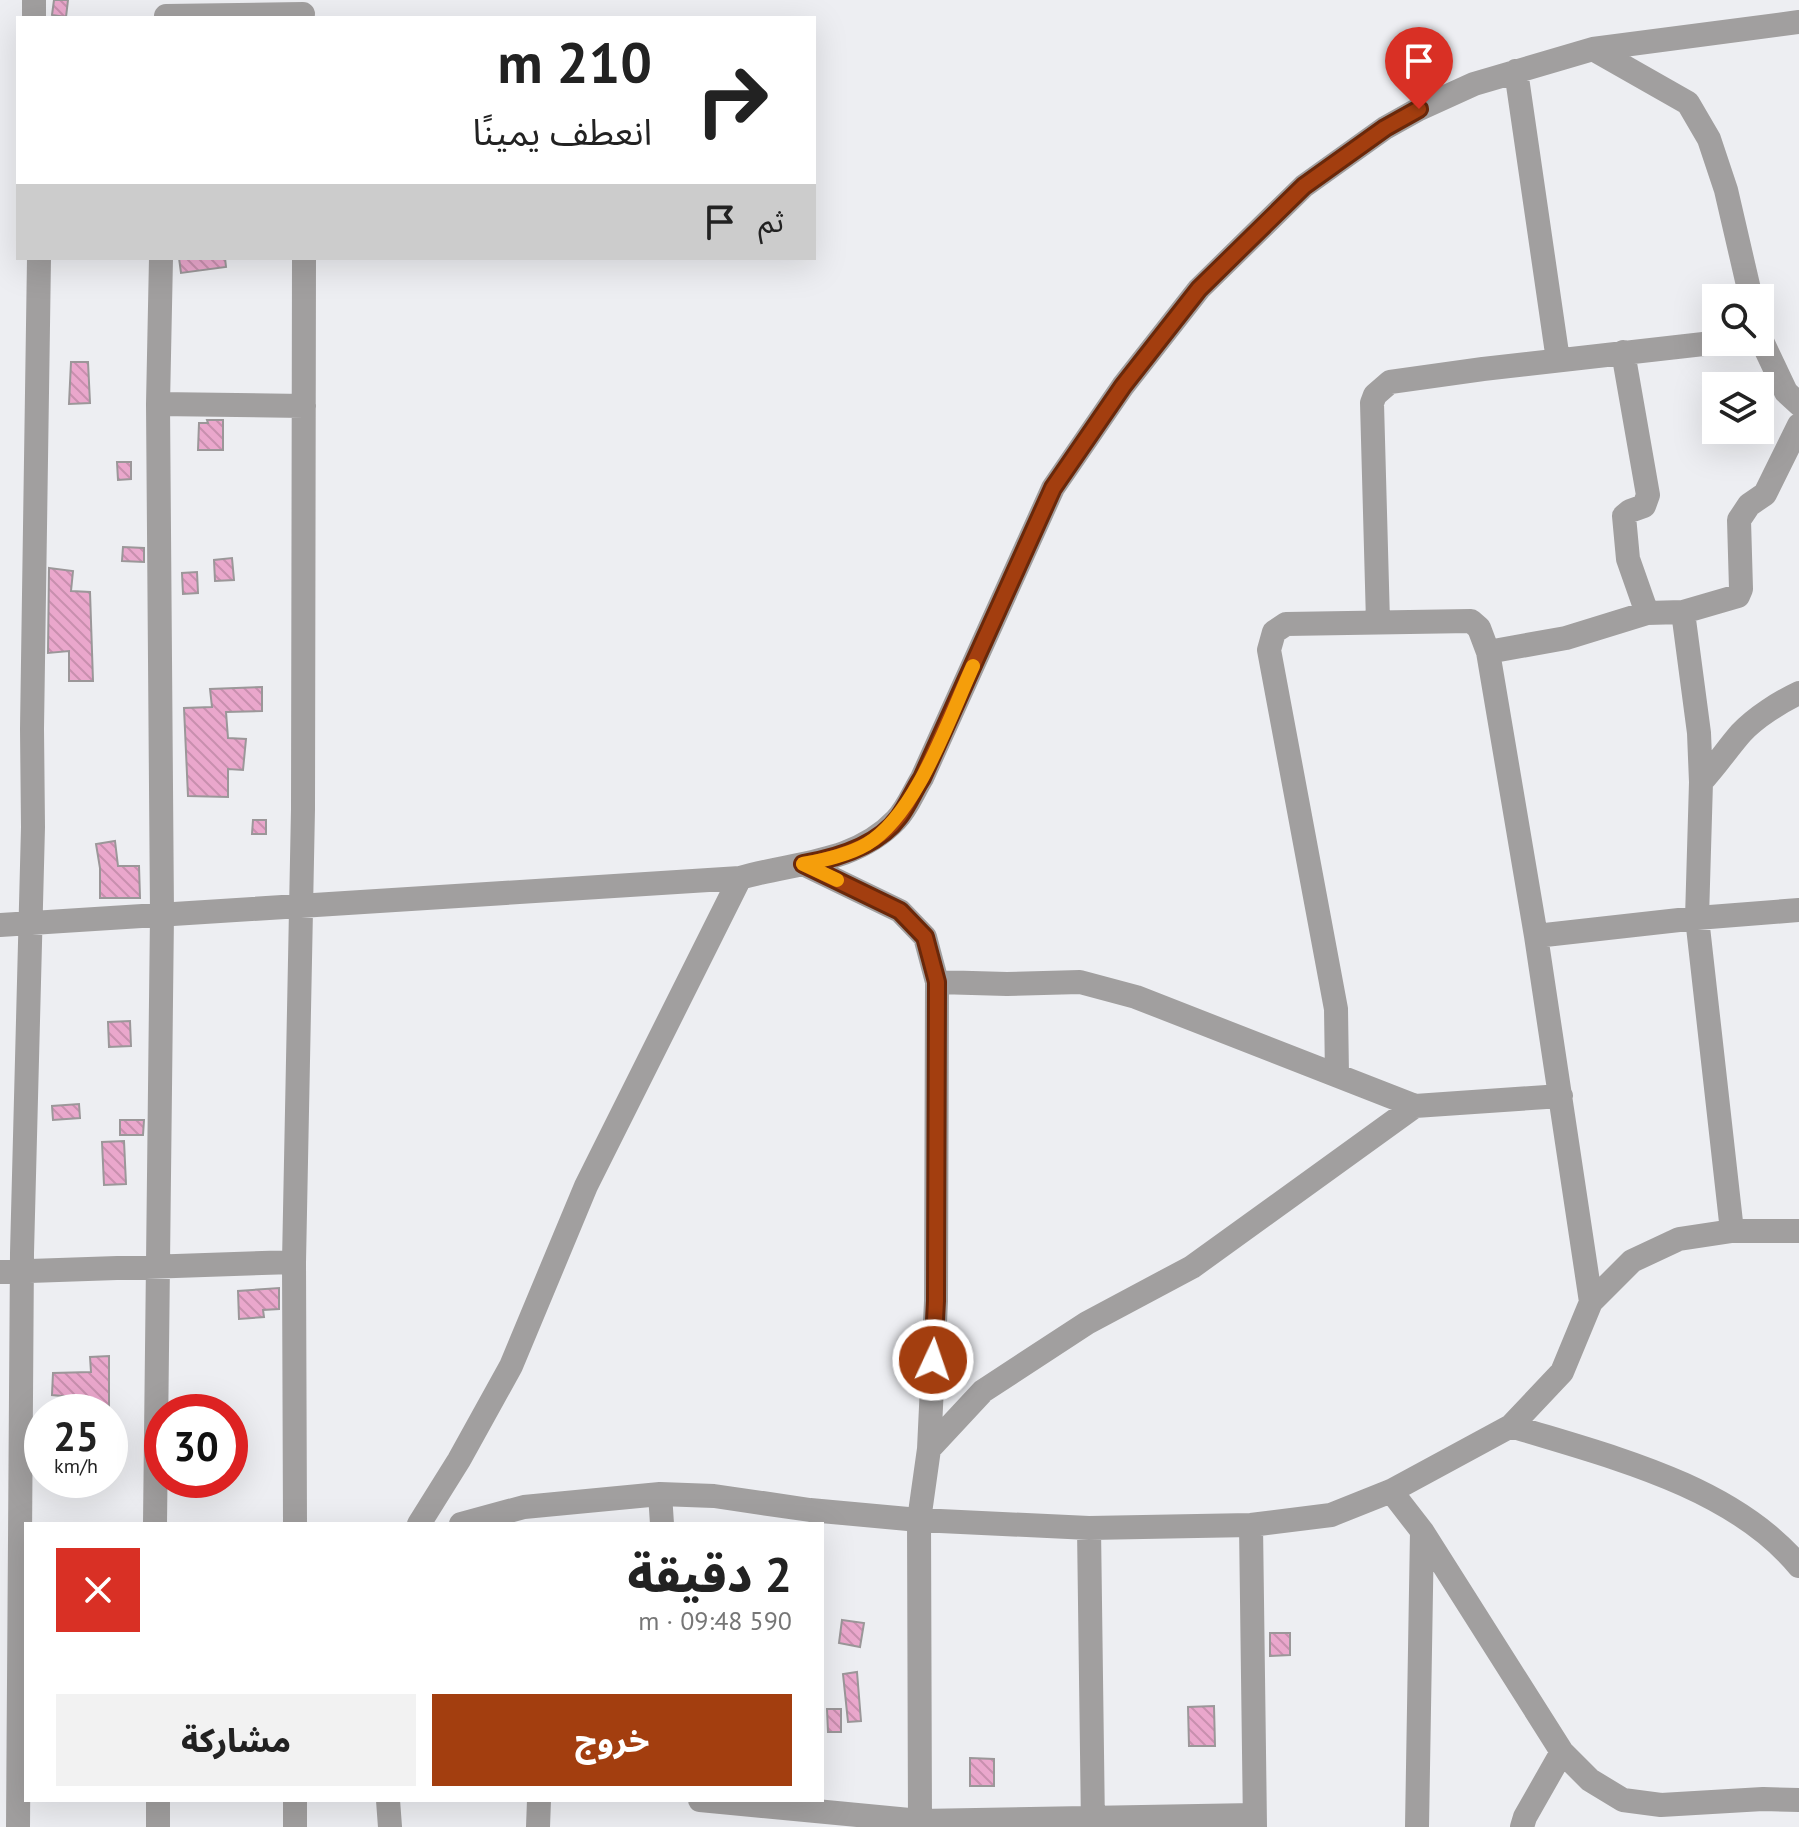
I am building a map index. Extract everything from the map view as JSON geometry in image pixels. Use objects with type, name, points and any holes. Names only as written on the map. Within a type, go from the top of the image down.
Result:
[{"type":"street","points":[[166,11],[304,11]]},
{"type":"street","points":[[0,925],[740,878],[772,868],[831,859],[868,844],[898,819],[922,778],[1053,488],[1123,386],[1199,289],[1304,186],[1385,128],[1474,84],[1593,49],[1799,22]]},
{"type":"street","points":[[1593,49],[1688,103],[1709,139],[1718,164],[1748,284]]},
{"type":"street","points":[[1516,71],[1558,360]]},
{"type":"street","points":[[18,1827],[11,1272],[30,924],[39,260]]},
{"type":"street","points":[[155,1522],[162,914],[158,404],[161,260]]},
{"type":"street","points":[[295,1522],[294,1262],[301,907],[304,260]]},
{"type":"street","points":[[1378,622],[1372,403],[1375,395],[1390,382],[1702,344]]},
{"type":"street","points":[[1623,352],[1648,495],[1644,506],[1624,516],[1625,544],[1647,613]]},
{"type":"street","points":[[1769,356],[1786,392],[1799,404]]},
{"type":"street","points":[[158,404],[304,406]]},
{"type":"street","points":[[1488,652],[1566,638],[1647,613],[1683,612],[1738,596],[1741,589],[1739,520],[1749,505],[1765,494],[1799,425]]},
{"type":"street","points":[[1683,612],[1699,733],[1701,782],[1697,918],[1732,1231]]},
{"type":"street","points":[[1337,1075],[1336,1009],[1269,650],[1274,632],[1286,624],[1471,621],[1479,628],[1488,652],[1536,936],[1591,1302]]},
{"type":"street","points":[[1701,782],[1721,761],[1742,731],[1784,700],[1799,693]]},
{"type":"street","points":[[803,864],[900,911],[925,937],[937,982],[936,1301],[929,1449],[919,1520],[920,1824]]},
{"type":"street","points":[[420,1522],[511,1366],[586,1186],[740,878]]},
{"type":"street","points":[[1536,936],[1799,910]]},
{"type":"street","points":[[937,982],[1080,982],[1136,997],[1415,1106],[1561,1096]]},
{"type":"street","points":[[929,1449],[983,1391],[1087,1323],[1192,1267],[1415,1106]]},
{"type":"street","points":[[475,1522],[660,1494],[714,1496],[810,1510],[919,1520],[1089,1528],[1251,1525],[1331,1515],[1391,1491],[1511,1426],[1562,1372],[1591,1302],[1632,1261],[1679,1239],[1732,1231],[1799,1231]]},
{"type":"street","points":[[11,1272],[294,1262]]},
{"type":"street","points":[[1511,1426],[1679,1481],[1718,1500],[1756,1527],[1799,1566]]},
{"type":"street","points":[[1391,1491],[1422,1531],[1562,1752],[1590,1780],[1623,1800],[1661,1816],[1763,1799],[1799,1800]]},
{"type":"street","points":[[660,1494],[662,1522]]},
{"type":"street","points":[[718,1802],[920,1824],[1254,1821],[1251,1525]]},
{"type":"street","points":[[1089,1528],[1093,1823]]},
{"type":"street","points":[[1417,1827],[1422,1531]]},
{"type":"street","points":[[1522,1827],[1562,1752]]},
{"type":"street","points":[[158,1802],[158,1827]]},
{"type":"street","points":[[295,1802],[295,1827]]},
{"type":"street","points":[[388,1802],[390,1827]]},
{"type":"street","points":[[538,1827],[539,1802]]},
{"type":"building","points":[[54,0],[68,0],[66,16],[52,15]]},
{"type":"building","points":[[179,260],[225,260],[226,267],[181,273]]},
{"type":"building","points":[[71,362],[88,362],[90,403],[69,404]]},
{"type":"building","points":[[207,420],[223,420],[223,450],[198,450],[199,423],[208,423]]},
{"type":"building","points":[[117,462],[131,462],[131,479],[118,480]]},
{"type":"building","points":[[123,547],[144,548],[144,562],[122,561]]},
{"type":"building","points":[[232,558],[234,580],[215,581],[214,560]]},
{"type":"building","points":[[49,568],[73,571],[71,591],[90,592],[93,681],[69,681],[69,651],[48,653]]},
{"type":"building","points":[[197,572],[198,593],[183,594],[182,573]]},
{"type":"building","points":[[262,687],[262,711],[226,712],[228,738],[246,739],[243,770],[228,769],[228,797],[188,796],[184,708],[212,707],[210,689]]},
{"type":"building","points":[[253,820],[266,820],[266,834],[252,834]]},
{"type":"building","points":[[115,841],[118,866],[139,866],[140,898],[100,898],[96,844]]},
{"type":"building","points":[[130,1021],[131,1046],[109,1047],[108,1022]]},
{"type":"building","points":[[79,1104],[80,1118],[53,1120],[52,1106]]},
{"type":"building","points":[[120,1120],[144,1120],[143,1135],[120,1135]]},
{"type":"building","points":[[124,1141],[126,1184],[104,1185],[102,1142]]},
{"type":"building","points":[[279,1288],[279,1309],[263,1310],[264,1317],[239,1319],[238,1291]]},
{"type":"building","points":[[109,1356],[109,1394],[52,1394],[53,1373],[91,1372],[90,1357]]},
{"type":"building","points":[[842,1620],[864,1623],[860,1647],[839,1643]]},
{"type":"building","points":[[1270,1633],[1290,1633],[1290,1655],[1270,1656]]},
{"type":"building","points":[[857,1672],[861,1721],[848,1722],[843,1674]]},
{"type":"building","points":[[1214,1706],[1215,1746],[1189,1746],[1188,1707]]},
{"type":"building","points":[[827,1709],[841,1709],[841,1732],[828,1732]]},
{"type":"building","points":[[970,1758],[994,1759],[994,1786],[970,1786]]},
{"type":"slow traffic","points":[[837,880],[803,864],[831,859],[868,844],[898,819],[922,778],[973,666]]},
{"type":"route","points":[[933,1360],[937,982],[925,937],[900,911],[803,864],[831,859],[868,844],[898,819],[922,778],[1053,488],[1123,386],[1199,289],[1304,186],[1385,128],[1419,109]]}]
